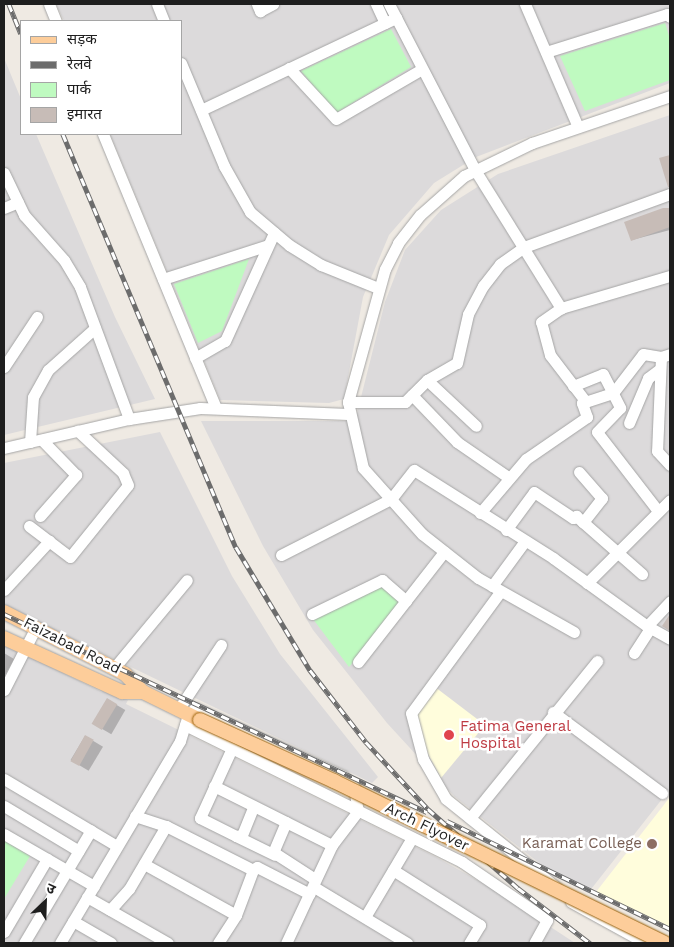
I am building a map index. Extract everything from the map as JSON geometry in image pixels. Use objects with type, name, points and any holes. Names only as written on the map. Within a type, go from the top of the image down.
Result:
[{"type":"main road","name":"Faizabad Road","points":[[4,612],[125,674],[143,692],[188,718]]},
{"type":"main road","points":[[4,638],[26,650],[122,692],[143,692]]},
{"type":"main road","name":"Arch Flyover","points":[[188,718],[334,781],[664,943]]},
{"type":"street","points":[[49,4],[56,20]]},
{"type":"street","points":[[157,4],[164,20]]},
{"type":"street","points":[[257,4],[260,11],[273,4]]},
{"type":"street","points":[[376,4],[390,20],[422,68],[475,170],[561,308]]},
{"type":"street","points":[[389,4],[390,20]]},
{"type":"street","points":[[525,4],[578,127]]},
{"type":"street","points":[[546,52],[667,14],[670,17]]},
{"type":"street","points":[[201,110],[390,20]]},
{"type":"street","points":[[182,65],[224,166],[250,212],[274,232],[321,265],[378,288]]},
{"type":"street","points":[[289,68],[336,118],[422,68]]},
{"type":"street","points":[[574,632],[496,589],[422,534],[363,468],[348,408],[378,288],[398,244],[420,215],[464,176],[475,170],[532,143],[670,96]]},
{"type":"street","points":[[103,135],[216,408]]},
{"type":"street","points":[[4,173],[24,215],[64,260],[80,287],[129,419]]},
{"type":"street","points":[[4,448],[129,419],[200,408],[348,408],[405,402],[427,380],[457,364],[468,314],[483,286],[500,264],[524,247],[670,194]]},
{"type":"street","points":[[4,208],[18,202]]},
{"type":"street","points":[[195,358],[225,341],[274,232]]},
{"type":"street","points":[[163,279],[268,245]]},
{"type":"street","points":[[586,402],[550,355],[541,322],[561,308],[670,276]]},
{"type":"street","points":[[4,367],[36,317]]},
{"type":"street","points":[[30,442],[33,397],[48,370],[96,328]]},
{"type":"street","points":[[480,513],[508,477],[526,459],[587,417],[582,403],[613,393],[643,354],[665,355],[660,369],[657,451],[670,465]]},
{"type":"street","points":[[629,423],[640,392],[648,378],[660,369]]},
{"type":"street","points":[[573,386],[603,374],[620,408],[597,432],[658,511]]},
{"type":"street","points":[[427,380],[476,426]]},
{"type":"street","points":[[412,396],[457,442],[508,477]]},
{"type":"street","points":[[29,526],[70,556],[128,485],[123,473],[78,431]]},
{"type":"street","points":[[40,516],[76,475],[42,440]]},
{"type":"street","points":[[282,555],[391,499],[414,470],[525,541],[587,583],[648,628],[670,639]]},
{"type":"street","points":[[579,472],[602,498],[582,522]]},
{"type":"street","points":[[506,530],[534,492],[582,522],[642,574]]},
{"type":"street","points":[[587,583],[670,500]]},
{"type":"street","points":[[5,587],[48,541]]},
{"type":"street","points":[[525,541],[496,589],[411,713],[423,759],[435,784],[446,799],[551,882],[575,907],[646,943]]},
{"type":"street","points":[[358,662],[444,552]]},
{"type":"street","points":[[114,668],[187,580]]},
{"type":"street","points":[[312,614],[382,580],[406,601]]},
{"type":"street","points":[[634,653],[648,628],[670,601]]},
{"type":"street","points":[[4,690],[36,628]]},
{"type":"street","points":[[64,942],[73,921],[180,741],[188,718],[221,645]]},
{"type":"street","points":[[470,818],[553,712],[597,661]]},
{"type":"street","points":[[188,718],[195,708],[342,776],[354,787],[358,811],[332,845],[287,940],[300,943]]},
{"type":"street","points":[[553,712],[662,792]]},
{"type":"street","points":[[188,718],[232,748],[462,862],[547,920],[534,943]]},
{"type":"street","points":[[232,748],[200,818],[275,855],[313,887],[405,943]]},
{"type":"street","points":[[4,779],[117,846]]},
{"type":"street","points":[[214,786],[332,845]]},
{"type":"street","points":[[4,806],[79,851]]},
{"type":"street","points":[[236,836],[242,835],[254,806]]},
{"type":"street","points":[[135,816],[166,826],[253,870],[257,868],[313,887]]},
{"type":"street","points":[[275,855],[273,852],[286,822]]},
{"type":"street","points":[[110,910],[129,889],[166,826]]},
{"type":"street","points":[[24,943],[91,830]]},
{"type":"street","points":[[4,834],[94,886]]},
{"type":"street","points":[[364,917],[412,838]]},
{"type":"street","points":[[4,932],[47,859]]},
{"type":"street","points":[[144,864],[236,915]]},
{"type":"street","points":[[218,943],[236,915],[253,870]]},
{"type":"street","points":[[393,870],[480,924],[469,943]]},
{"type":"street","points":[[551,882],[670,940]]},
{"type":"street","points":[[87,897],[168,943]]},
{"type":"street","points":[[73,921],[111,943]]},
{"type":"shaded area","points":[[56,4],[670,4],[670,83],[476,157],[434,183],[389,235],[363,297],[344,399],[329,403],[220,400],[110,135],[182,135],[182,20],[64,20]]},
{"type":"shaded area","points":[[4,58],[20,97],[20,135],[36,135],[115,317],[155,399],[4,435]]},
{"type":"shaded area","points":[[670,115],[670,789],[588,893],[547,869],[454,796],[387,723],[313,630],[263,546],[201,421],[355,421],[385,302],[405,250],[441,210],[498,174]]},
{"type":"shaded area","points":[[160,432],[232,576],[280,654],[378,777],[372,783],[4,606],[4,463]]},
{"type":"shaded area","points":[[4,639],[16,650],[102,692],[104,688],[128,700],[126,704],[436,857],[493,889],[575,943],[4,943]]},
{"type":"shaded area","name":"Fatima General Hospital","points":[[435,687],[485,725],[441,778],[423,745],[416,713]]},
{"type":"shaded area","name":"Karamat College","points":[[670,797],[670,927],[596,892]]},
{"type":"green space","points":[[665,23],[670,39],[670,80],[585,111],[560,56]]},
{"type":"green space","points":[[391,29],[411,67],[336,113],[301,71]]},
{"type":"green space","points":[[249,259],[222,331],[198,343],[174,284]]},
{"type":"green space","points":[[381,585],[402,602],[349,667],[313,619]]},
{"type":"green space","points":[[4,840],[30,856],[4,899]]},
{"type":"building","points":[[670,155],[670,187],[668,187],[659,158]]},
{"type":"building","points":[[663,208],[670,208],[670,227],[631,241],[624,222]]},
{"type":"building","points":[[670,614],[670,631],[662,626]]},
{"type":"building","points":[[107,698],[117,704],[102,730],[92,724]]},
{"type":"building","points":[[85,735],[94,740],[79,766],[70,761]]},
{"type":"railway","points":[[9,4],[20,32]]},
{"type":"railway","points":[[63,135],[236,547],[310,670],[366,742],[428,809],[518,888],[590,943]]},
{"type":"railway","points":[[4,614],[427,812]]},
{"type":"railway","points":[[447,821],[670,929]]},
{"type":"place","name":"Fatima General Hospital","points":[[449,735]]},
{"type":"place","name":"Karamat College","points":[[652,844]]}]
